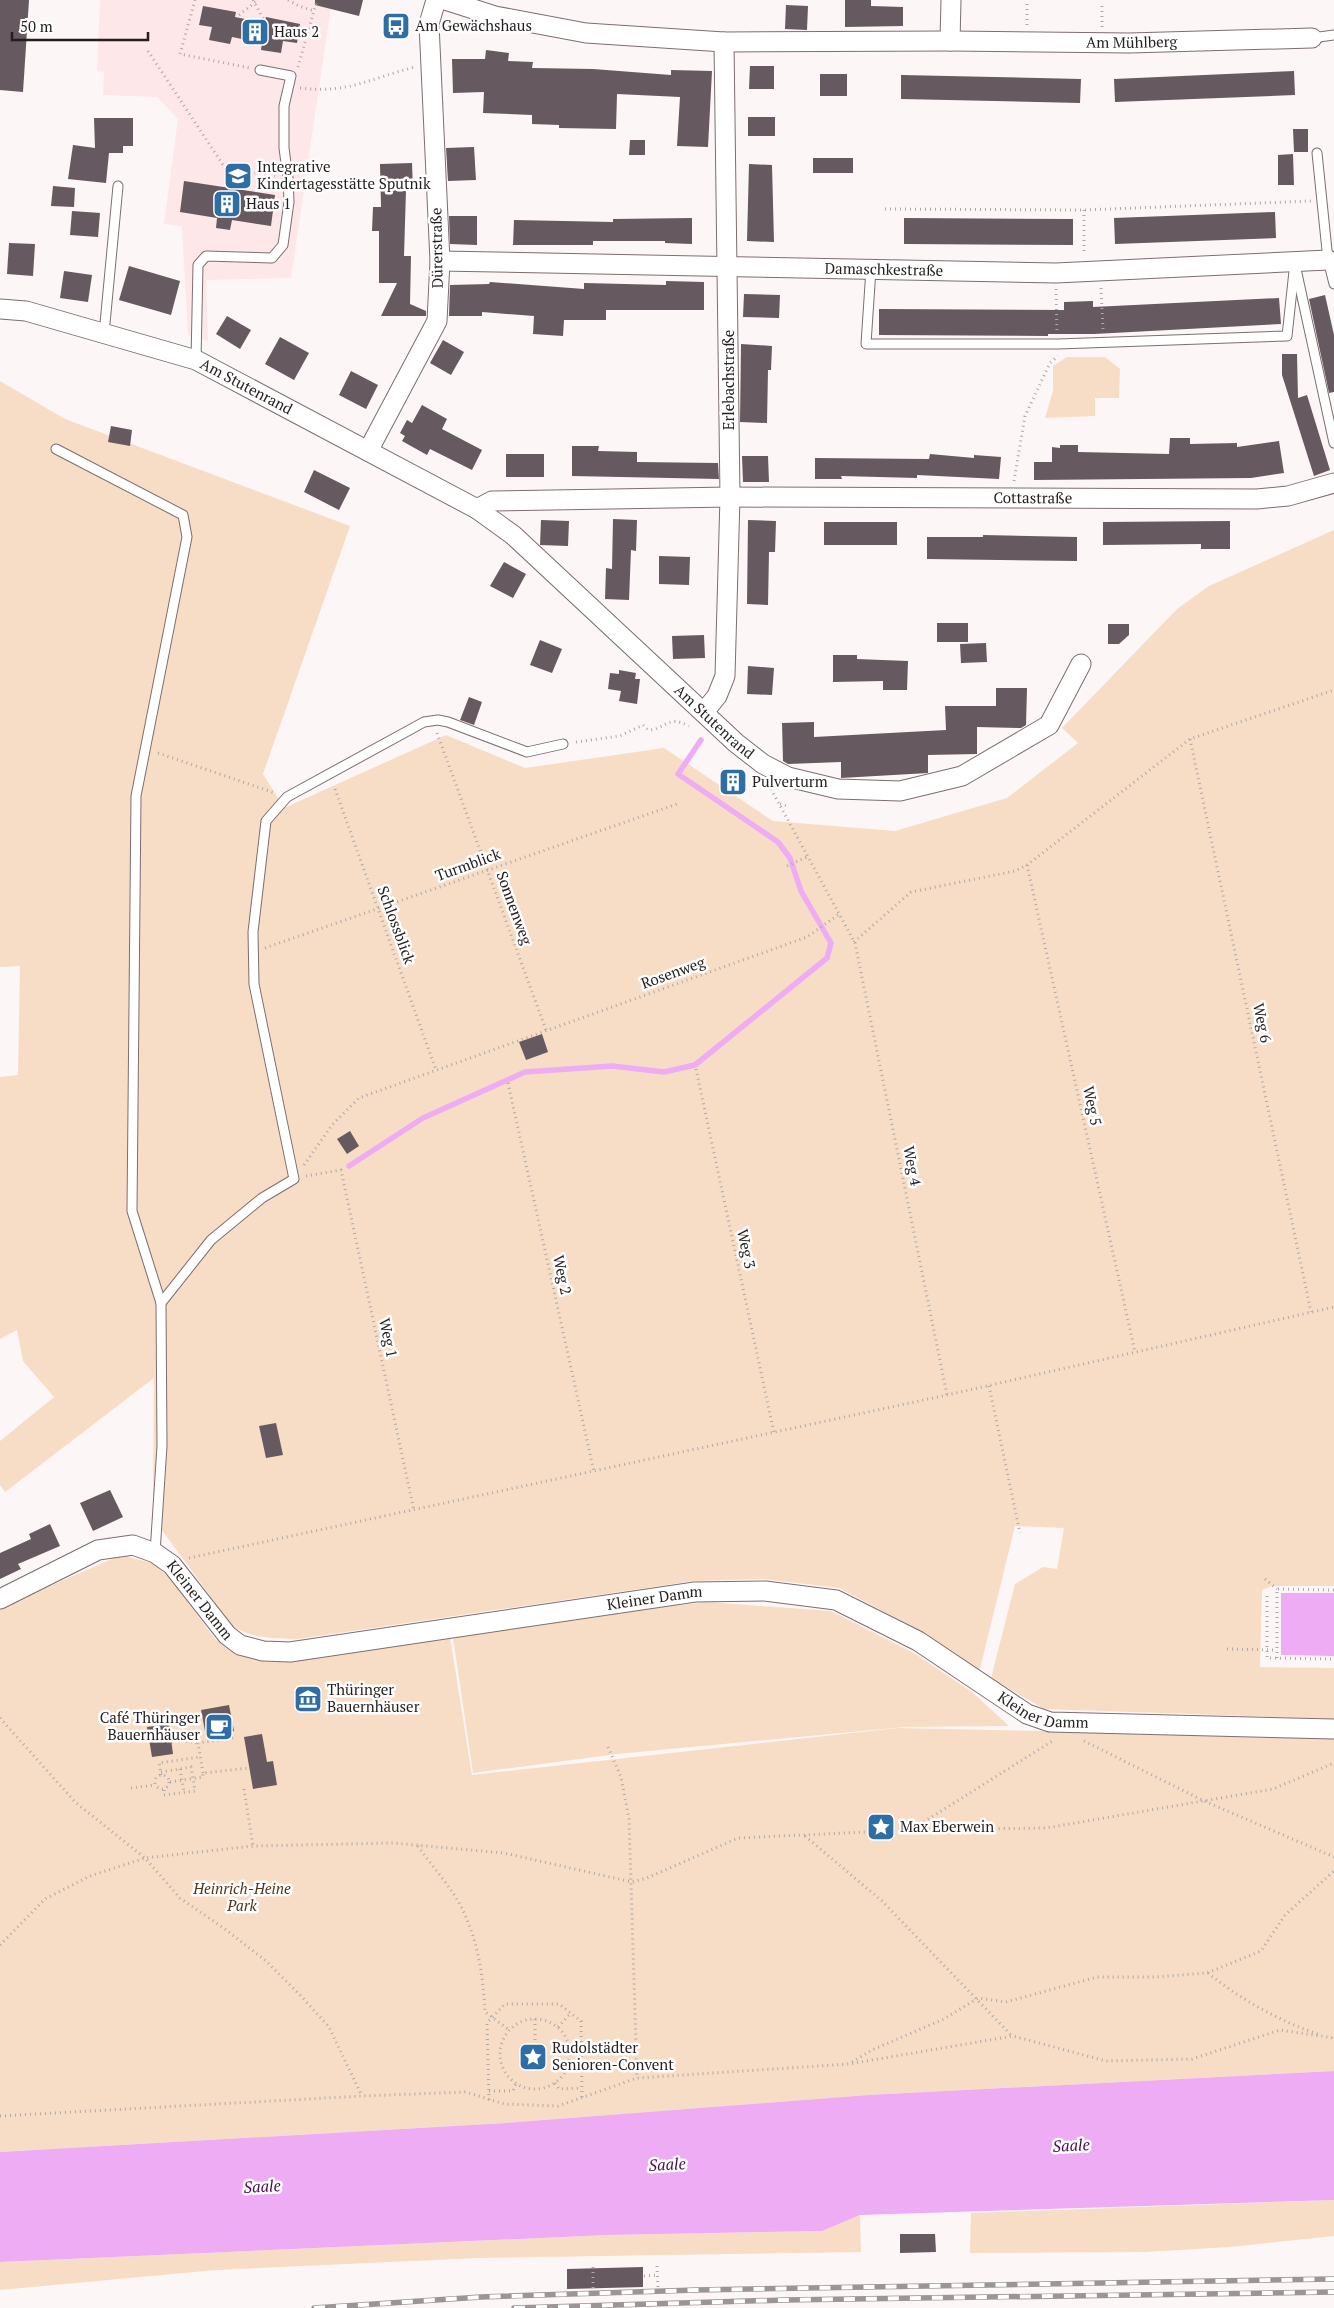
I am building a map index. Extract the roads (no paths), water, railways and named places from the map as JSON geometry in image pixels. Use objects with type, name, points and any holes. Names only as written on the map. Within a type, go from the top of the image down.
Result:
[{"type":"street","name":"Dürerstraße","points":[[368,451],[437,321],[440,261],[429,24],[436,0]]},
{"type":"street","points":[[445,0],[495,16],[586,33],[724,42]]},
{"type":"street","points":[[950,41],[951,0]]},
{"type":"street","name":"Am Mühlberg","points":[[724,42],[950,41],[1120,44],[1312,38]]},
{"type":"street","name":"Erlebachstraße","points":[[704,712],[718,696],[724,676],[730,497],[729,265],[724,42]]},
{"type":"street","name":"Damaschkestraße","points":[[440,261],[729,265],[1056,273],[1328,260]]},
{"type":"street","name":"Am Stutenrand","points":[[0,309],[26,311],[196,360],[477,510],[513,536],[736,743],[763,764],[788,777],[838,789],[900,791],[962,776],[1049,725],[1081,664]]},
{"type":"street","name":"Cottastraße","points":[[730,497],[1258,499],[1288,496],[1334,483]]},
{"type":"street","points":[[477,510],[492,501],[730,497]]},
{"type":"street","name":"Kleiner Damm","points":[[0,1599],[98,1550],[133,1545],[155,1552],[172,1565],[227,1635],[240,1644],[263,1651],[290,1652],[695,1592],[765,1591],[836,1600],[918,1641],[1027,1714],[1050,1722],[1334,1730]]},
{"type":"lane","points":[[1312,38],[1334,35]]},
{"type":"lane","points":[[196,360],[198,265],[206,256],[272,258],[283,244],[288,202],[288,178],[284,148],[284,106],[291,76],[260,70]]},
{"type":"lane","points":[[1317,153],[1328,260],[1334,284]]},
{"type":"lane","points":[[104,334],[118,186]]},
{"type":"lane","points":[[871,269],[866,344],[1058,344],[1287,336],[1295,262]]},
{"type":"lane","points":[[1295,262],[1334,443]]},
{"type":"lane","points":[[56,449],[183,514],[187,537],[136,796],[132,1211],[161,1303],[162,1446],[155,1552]]},
{"type":"lane","points":[[161,1303],[210,1240],[262,1198],[294,1179],[254,984],[252,932],[266,821],[287,797],[424,722],[438,720],[448,722],[528,752],[563,744]]},
{"type":"water","points":[[1281,1593],[1334,1593],[1334,1656],[1281,1655]]},
{"type":"water","name":"Saale","points":[[1334,2071],[1334,2200],[860,2215],[822,2231],[608,2235],[0,2262],[0,2152],[506,2123],[868,2095]]},
{"type":"waterway","points":[[349,1166],[423,1118],[525,1072],[612,1066],[664,1072],[695,1065],[827,958],[831,943],[801,891],[790,858],[778,842],[678,774],[701,740]]},
{"type":"railway","points":[[314,2308],[481,2297],[696,2290],[1334,2279]]},
{"type":"railway","points":[[514,2308],[785,2300],[1334,2292]]},
{"type":"place","name":"Am Gewächshaus","points":[[396,26]]},
{"type":"place","name":"Haus 2","points":[[255,32]]},
{"type":"place","name":"Integrative Kindertagesstätte Sputnik","points":[[238,176]]},
{"type":"place","name":"Haus 1","points":[[227,204]]},
{"type":"place","name":"Pulverturm","points":[[733,782]]},
{"type":"place","name":"Thüringer Bauernhäuser","points":[[308,1699]]},
{"type":"place","name":"Café Thüringer Bauernhäuser","points":[[219,1727]]},
{"type":"place","name":"Max Eberwein","points":[[881,1827]]},
{"type":"place","name":"Rudolstädter Senioren-Convent","points":[[533,2057]]},
{"type":"park label","name":"Heinrich-Heine Park","points":[[242,1898]]}]
